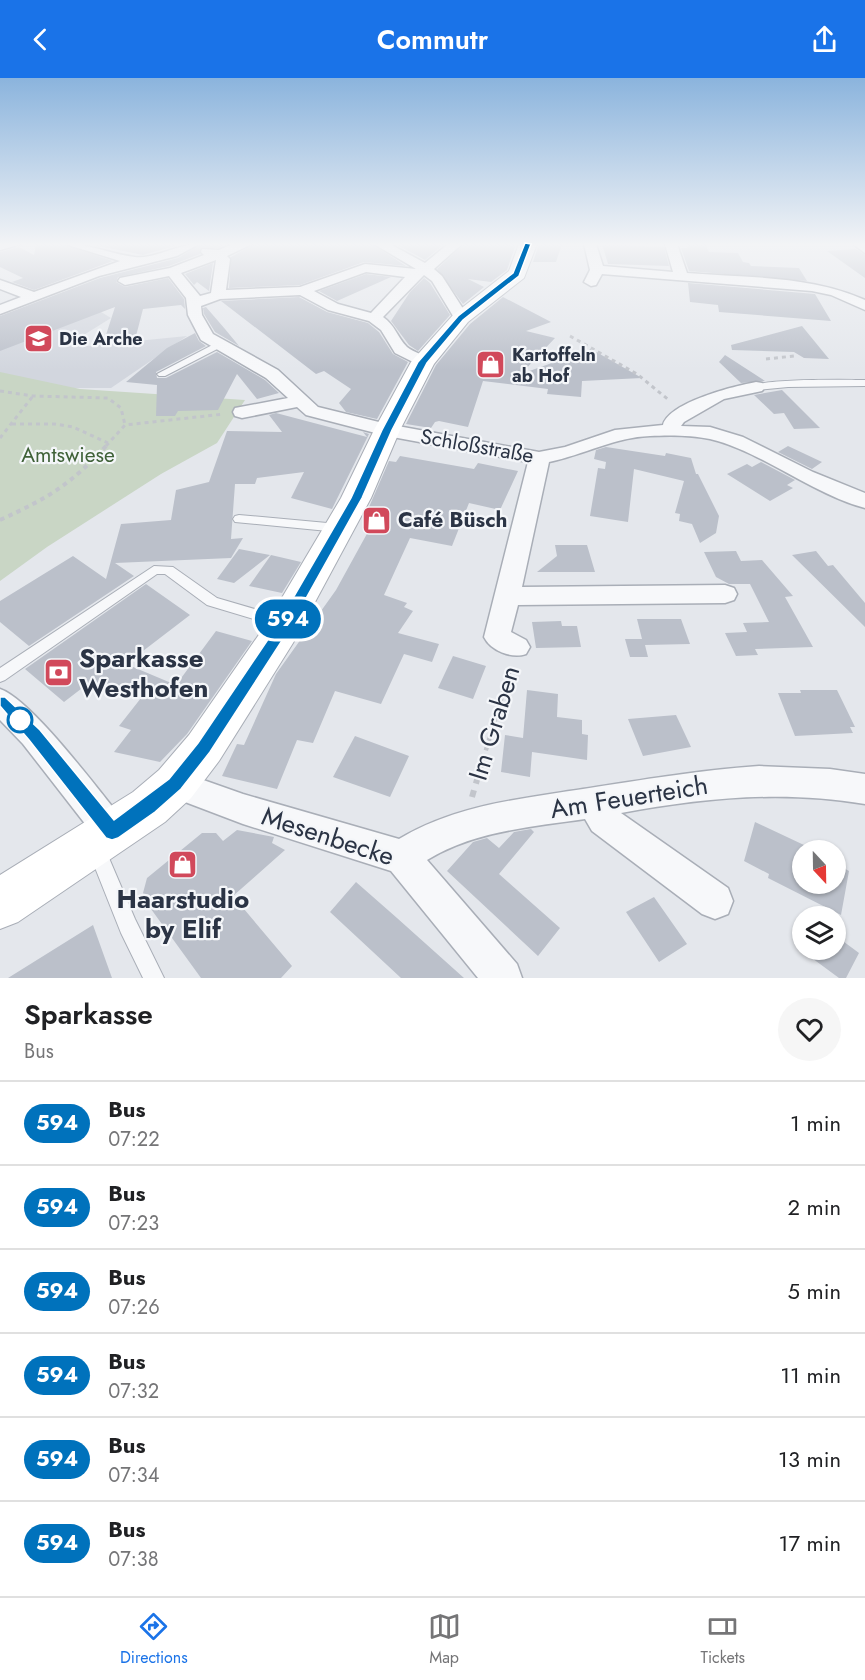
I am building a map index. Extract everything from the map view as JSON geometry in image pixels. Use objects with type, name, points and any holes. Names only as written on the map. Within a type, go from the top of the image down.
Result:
[{"type":"street","points":[[3,286],[35,297]]},
{"type":"street","points":[[0,310],[59,286]]},
{"type":"street","name":"Schloßstraße","points":[[183,286],[195,303],[195,315],[207,337],[272,374],[312,411],[387,430],[539,458],[563,454],[615,436],[672,429],[703,431],[730,439],[806,476],[865,501]]},
{"type":"street","points":[[218,295],[219,286]]},
{"type":"street","points":[[195,303],[218,295],[302,291],[316,286]]},
{"type":"street","points":[[374,318],[406,286]]},
{"type":"street","points":[[441,286],[461,318]]},
{"type":"street","points":[[0,904],[149,807],[175,784],[204,748],[285,623],[357,498],[387,430],[423,362],[461,318],[502,286]]},
{"type":"street","points":[[800,286],[835,292],[865,306]]},
{"type":"street","points":[[302,291],[333,307],[374,318],[387,327],[401,350],[423,362]]},
{"type":"street","points":[[672,429],[672,423],[685,413],[718,395],[756,387]]},
{"type":"street","points":[[242,412],[301,401]]},
{"type":"street","name":"Im Graben","points":[[517,647],[497,637],[539,458]]},
{"type":"street","points":[[508,596],[725,594]]},
{"type":"street","points":[[0,701],[34,735],[104,837]]},
{"type":"street","name":"Am Feuerteich","points":[[402,857],[428,841],[462,826],[592,802],[734,780],[808,781],[865,789]]},
{"type":"street","name":"Mesenbecke","points":[[175,784],[243,809],[402,857],[503,978]]},
{"type":"street","points":[[592,802],[604,819],[715,901]]},
{"type":"lane","points":[[162,374],[220,344]]},
{"type":"lane","points":[[756,387],[788,384],[865,383]]},
{"type":"lane","points":[[239,519],[339,528]]},
{"type":"lane","points":[[0,676],[154,570],[168,570],[212,602],[285,623]]},
{"type":"lane","points":[[104,837],[128,926],[154,978]]},
{"type":"path","points":[[570,336],[637,374],[685,413]]},
{"type":"path","points":[[766,359],[794,356]]},
{"type":"path","points":[[0,391],[33,396],[108,398],[119,402],[123,408],[125,424]]},
{"type":"path","points":[[0,438],[33,396]]},
{"type":"path","points":[[0,520],[50,498],[81,473],[125,424],[242,412]]},
{"type":"path","points":[[12,424],[55,424],[73,427],[108,443]]},
{"type":"path","name":"Im Graben","points":[[462,826],[517,647]]},
{"type":"shaded area","name":"Die Arche","points":[[68,292],[111,318],[74,341],[87,346],[187,336],[111,388],[40,388],[0,380],[0,317]]},
{"type":"green space","name":"Amtswiese","points":[[0,372],[80,389],[245,400],[217,443],[161,474],[47,547],[0,581]]},
{"type":"building","points":[[23,286],[45,286],[34,290]]},
{"type":"building","points":[[79,286],[174,286],[184,299],[185,309],[181,305],[143,309],[136,336],[105,338],[115,307],[0,351],[0,316]]},
{"type":"building","points":[[229,286],[276,286],[229,288]]},
{"type":"building","points":[[333,286],[371,286],[337,301],[319,291]]},
{"type":"building","points":[[416,286],[432,286],[450,315],[418,351],[409,345],[391,321]]},
{"type":"building","points":[[450,286],[484,287],[463,304]]},
{"type":"building","points":[[688,286],[723,286],[815,294],[831,321],[719,312],[718,305],[690,302]]},
{"type":"building","points":[[299,297],[327,312],[368,323],[379,332],[393,354],[408,362],[377,419],[346,412],[339,403],[351,389],[324,371],[316,374],[221,301]]},
{"type":"building","points":[[503,297],[551,322],[526,331],[555,338],[521,374],[591,349],[642,378],[582,381],[581,397],[547,394],[548,389],[483,381],[468,427],[439,421],[435,422],[431,428],[406,424],[436,365],[470,324]]},
{"type":"building","points":[[206,307],[239,346],[215,332],[204,314],[203,308]]},
{"type":"building","points":[[802,326],[829,359],[804,358],[794,352],[732,350],[731,345]]},
{"type":"building","points":[[195,333],[199,341],[206,346],[156,372],[157,378],[166,378],[217,352],[265,380],[279,393],[257,399],[237,374],[218,410],[178,411],[175,416],[156,416],[157,385],[126,382],[167,348]]},
{"type":"building","points":[[725,355],[765,381],[741,383],[719,362]]},
{"type":"building","points":[[782,390],[820,428],[794,429],[784,413],[774,414],[754,395]]},
{"type":"building","points":[[276,413],[367,437],[363,432],[369,434],[332,509],[291,498],[304,472],[257,478],[255,484],[235,484],[231,539],[243,538],[231,558],[115,563],[134,576],[29,646],[0,622],[0,601],[73,556],[106,579],[121,524],[171,520],[176,490],[209,482],[227,431],[282,432],[269,415]]},
{"type":"building","points":[[788,446],[822,462],[812,469],[778,452]]},
{"type":"building","points":[[606,447],[691,458],[696,474],[719,516],[716,533],[700,543],[692,524],[679,521],[680,514],[675,513],[684,481],[634,469],[628,522],[590,516],[598,468],[605,469],[606,462],[594,459],[596,450]]},
{"type":"building","points":[[400,456],[474,469],[478,463],[518,471],[500,510],[469,503],[452,546],[410,538],[384,595],[407,603],[404,607],[413,611],[398,633],[439,644],[432,662],[404,654],[381,704],[335,691],[313,743],[297,740],[277,789],[222,776],[237,744],[244,745],[276,674],[336,590],[369,530],[364,529],[375,508],[369,507],[389,461],[396,462]]},
{"type":"building","points":[[761,462],[795,480],[787,485],[793,488],[770,501],[727,474],[747,464],[752,467]]},
{"type":"building","points":[[555,545],[587,545],[595,572],[537,572],[557,556]]},
{"type":"building","points":[[239,549],[270,555],[234,583],[217,579]]},
{"type":"building","points":[[736,551],[741,561],[762,560],[793,596],[785,597],[813,647],[755,649],[758,655],[736,656],[725,633],[747,632],[743,623],[769,622],[750,584],[729,584],[716,577],[704,552]]},
{"type":"building","points":[[816,551],[828,566],[833,565],[865,603],[865,627],[792,555]]},
{"type":"building","points":[[271,555],[301,562],[282,593],[249,586]]},
{"type":"building","points":[[146,584],[190,615],[126,664],[176,685],[216,631],[252,641],[187,734],[160,762],[114,752],[131,730],[119,726],[141,698],[90,682],[64,702],[25,669]]},
{"type":"building","points":[[637,619],[681,619],[690,644],[645,645],[648,657],[630,657],[625,639],[642,639]]},
{"type":"building","points":[[561,621],[562,626],[577,626],[581,647],[536,648],[532,622]]},
{"type":"building","points":[[453,656],[486,666],[473,699],[438,688]]},
{"type":"building","points":[[527,690],[558,694],[557,717],[582,720],[582,734],[588,735],[587,760],[532,752],[530,777],[501,772],[505,735],[523,738]]},
{"type":"building","points":[[800,690],[837,690],[855,727],[850,727],[853,733],[795,736],[778,693],[801,693]]},
{"type":"building","points":[[676,715],[691,747],[643,756],[628,719]]},
{"type":"building","points":[[355,736],[409,756],[390,797],[333,777]]},
{"type":"building","points":[[755,822],[793,840],[792,890],[768,878],[769,874],[744,861]]},
{"type":"building","points":[[531,829],[534,832],[499,874],[560,928],[538,956],[447,871],[473,842],[487,838],[499,848],[514,832]]},
{"type":"building","points":[[237,830],[274,837],[272,843],[285,850],[233,896],[292,966],[281,978],[201,978],[151,909],[153,908],[143,893],[147,878],[202,833],[216,833],[223,841]]},
{"type":"building","points":[[846,869],[849,871],[846,888]]},
{"type":"building","points":[[356,882],[464,978],[401,978],[330,912]]},
{"type":"building","points":[[800,894],[845,894],[843,906],[823,906]]},
{"type":"building","points":[[654,897],[687,944],[659,962],[626,912]]},
{"type":"building","points":[[93,925],[112,978],[8,978]]},
{"type":"building","points":[[846,943],[859,953],[846,978],[839,978],[815,960],[846,960]]},
{"type":"bus line","name":"594","points":[[0,701],[19,717],[112,832],[149,807],[175,784],[204,748],[280,633],[357,498],[403,397],[423,362],[461,318],[503,286]]},
{"type":"place","name":"Die Arche","points":[[38,339]]},
{"type":"place","name":"Kartoffeln ab Hof","points":[[491,365]]},
{"type":"place","name":"Café Büsch","points":[[377,520]]},
{"type":"place","name":"Sparkasse Westhofen","points":[[58,673]]},
{"type":"place","name":"Haarstudio by Elif","points":[[183,865]]}]
